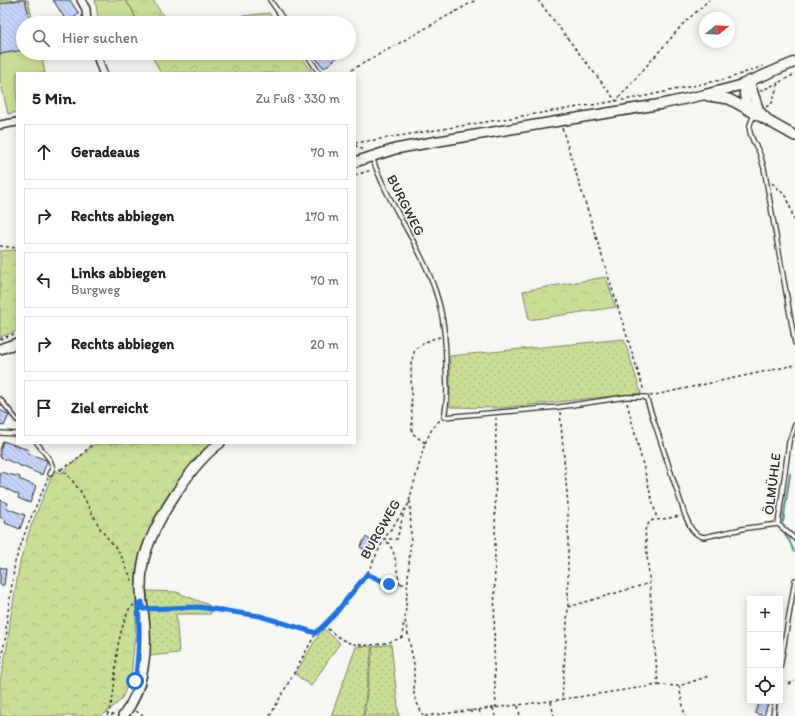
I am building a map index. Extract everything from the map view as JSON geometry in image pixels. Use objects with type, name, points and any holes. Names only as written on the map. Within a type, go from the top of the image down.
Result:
[{"type":"main road","points":[[356,162],[372,156],[433,142],[703,95],[749,81],[795,62]]},
{"type":"main road","points":[[749,81],[744,88],[744,97],[755,112]]},
{"type":"main road","points":[[703,95],[729,100],[755,112],[795,136]]},
{"type":"main road","points":[[0,349],[16,343]]},
{"type":"main road","points":[[121,712],[128,710],[137,691],[142,671],[145,634],[142,606],[142,568],[149,543],[188,476],[202,458],[219,444]]},
{"type":"street","points":[[82,0],[86,9],[86,16]]},
{"type":"street","points":[[99,60],[104,72]]},
{"type":"street","points":[[0,125],[16,122]]},
{"type":"lane","points":[[270,0],[281,16]]},
{"type":"lane","points":[[311,60],[318,72]]},
{"type":"lane","points":[[755,112],[748,128],[760,154],[795,344]]},
{"type":"lane","name":"BURGWEG","points":[[372,156],[376,169],[424,264],[436,293],[446,335],[448,399],[444,417]]},
{"type":"lane","points":[[444,417],[496,413],[626,397],[646,397],[685,515],[693,532],[697,536],[704,537],[747,528],[778,524]]},
{"type":"lane","points":[[0,399],[16,419]]},
{"type":"lane","name":"ÖLMÜHLE","points":[[795,425],[788,442],[778,524],[795,539]]},
{"type":"lane","points":[[0,433],[16,434]]},
{"type":"lane","points":[[38,444],[50,460],[53,468],[50,474]]},
{"type":"lane","points":[[783,650],[795,580]]},
{"type":"lane","points":[[773,716],[775,704]]},
{"type":"path","points":[[348,72],[476,0]]},
{"type":"path","points":[[538,0],[616,101]]},
{"type":"path","points":[[616,101],[684,23],[709,0]]},
{"type":"path","points":[[356,144],[616,101],[730,78],[764,65]]},
{"type":"path","points":[[755,112],[772,103],[778,83],[795,74]]},
{"type":"path","points":[[560,121],[564,138],[646,397],[795,365]]},
{"type":"path","points":[[356,175],[376,169]]},
{"type":"path","points":[[765,179],[773,183],[787,197],[795,223]]},
{"type":"path","points":[[0,246],[16,248]]},
{"type":"path","points":[[0,339],[16,333]]},
{"type":"path","points":[[425,443],[412,433],[411,364],[415,349],[429,340],[446,335]]},
{"type":"path","points":[[626,397],[657,520]]},
{"type":"path","points":[[559,406],[568,505],[568,607],[562,700]]},
{"type":"path","points":[[495,716],[496,413]]},
{"type":"path","name":"BURGWEG","points":[[270,716],[316,633],[335,614],[367,574],[384,539],[408,505],[425,443],[435,425],[444,417]]},
{"type":"path","points":[[53,468],[61,469],[76,461],[92,444]]},
{"type":"path","points":[[61,469],[81,492],[100,530],[120,553],[133,584]]},
{"type":"path","points":[[0,664],[7,630],[6,627],[15,562],[27,527],[50,474]]},
{"type":"path","points":[[324,624],[336,636],[353,644],[394,642],[402,637],[405,620],[411,536],[410,500]]},
{"type":"path","points":[[384,539],[397,539],[401,519],[408,505]]},
{"type":"path","points":[[658,685],[645,530],[650,521],[685,515]]},
{"type":"path","points":[[384,539],[388,542],[394,552],[400,584]]},
{"type":"path","points":[[367,574],[389,584],[407,584]]},
{"type":"path","points":[[568,607],[650,583]]},
{"type":"path","points":[[107,716],[116,688],[116,664],[121,628],[130,607],[199,607],[260,616],[316,633]]},
{"type":"path","points":[[405,620],[414,664],[414,696],[417,706],[424,716],[562,700],[658,685],[679,686],[709,676]]},
{"type":"path","points":[[789,684],[795,681]]},
{"type":"path","points":[[679,686],[685,716]]},
{"type":"path","points":[[551,701],[554,716]]},
{"type":"path","points":[[518,705],[520,716]]},
{"type":"path","points":[[479,709],[481,716]]},
{"type":"path","points":[[471,710],[471,716]]},
{"type":"path","points":[[111,716],[121,712]]},
{"type":"green space","points":[[28,0],[31,16],[16,16],[16,60],[42,60],[45,72],[16,72],[16,112],[8,114],[0,80],[0,1]]},
{"type":"green space","points":[[95,0],[124,0],[131,8],[135,16],[98,16]]},
{"type":"green space","points":[[125,0],[153,0],[163,16],[135,16],[131,7]]},
{"type":"green space","points":[[269,13],[271,16],[243,16]]},
{"type":"green space","points":[[154,60],[304,60],[312,72],[160,72]]},
{"type":"green space","points":[[16,250],[16,331],[0,337],[0,251]]},
{"type":"green space","points":[[606,277],[616,307],[529,320],[523,291]]},
{"type":"green space","points":[[624,339],[641,393],[502,408],[450,407],[450,356]]},
{"type":"green space","points":[[95,444],[216,444],[144,544],[136,572],[136,623],[131,678],[121,700],[102,716],[0,716],[0,681],[7,647],[20,562],[30,529],[54,470],[61,473]]},
{"type":"green space","points":[[147,591],[176,592],[209,605],[211,614],[176,614],[179,653],[148,656],[150,631]]},
{"type":"green space","points":[[323,628],[340,643],[311,686],[295,674]]},
{"type":"green space","points":[[391,644],[399,716],[364,716],[373,647]]},
{"type":"green space","points":[[372,646],[363,716],[331,716],[356,647]]},
{"type":"building","points":[[25,0],[29,16],[16,16],[16,51],[0,54],[0,4]]},
{"type":"building","points":[[53,0],[70,0],[79,14],[76,16],[63,16]]},
{"type":"building","points":[[317,60],[334,60],[324,68]]},
{"type":"building","points":[[0,410],[9,415],[4,426],[0,425]]},
{"type":"building","points":[[3,441],[29,450],[28,453],[46,460],[47,462],[42,475],[0,457],[0,450]]},
{"type":"building","points":[[0,472],[20,477],[19,479],[36,486],[30,503],[18,498],[19,495],[0,486]]},
{"type":"building","points":[[0,500],[8,503],[6,508],[25,515],[20,529],[5,523],[6,520],[0,517]]},
{"type":"building","points":[[366,537],[373,542],[367,551],[360,547]]},
{"type":"building","points":[[0,567],[6,569],[4,585],[0,585]]},
{"type":"building","points":[[759,704],[768,704],[764,716],[755,713]]},
{"type":"waterway","points":[[783,522],[790,474]]},
{"type":"waterway","points":[[785,535],[794,552]]},
{"type":"waterway","points":[[787,635],[795,590]]},
{"type":"waterway","points":[[776,716],[777,704]]},
{"type":"route","points":[[135,681],[139,656],[140,632],[138,604],[142,602],[143,609],[199,607],[260,616],[316,633],[335,614],[367,574],[389,584]]}]
